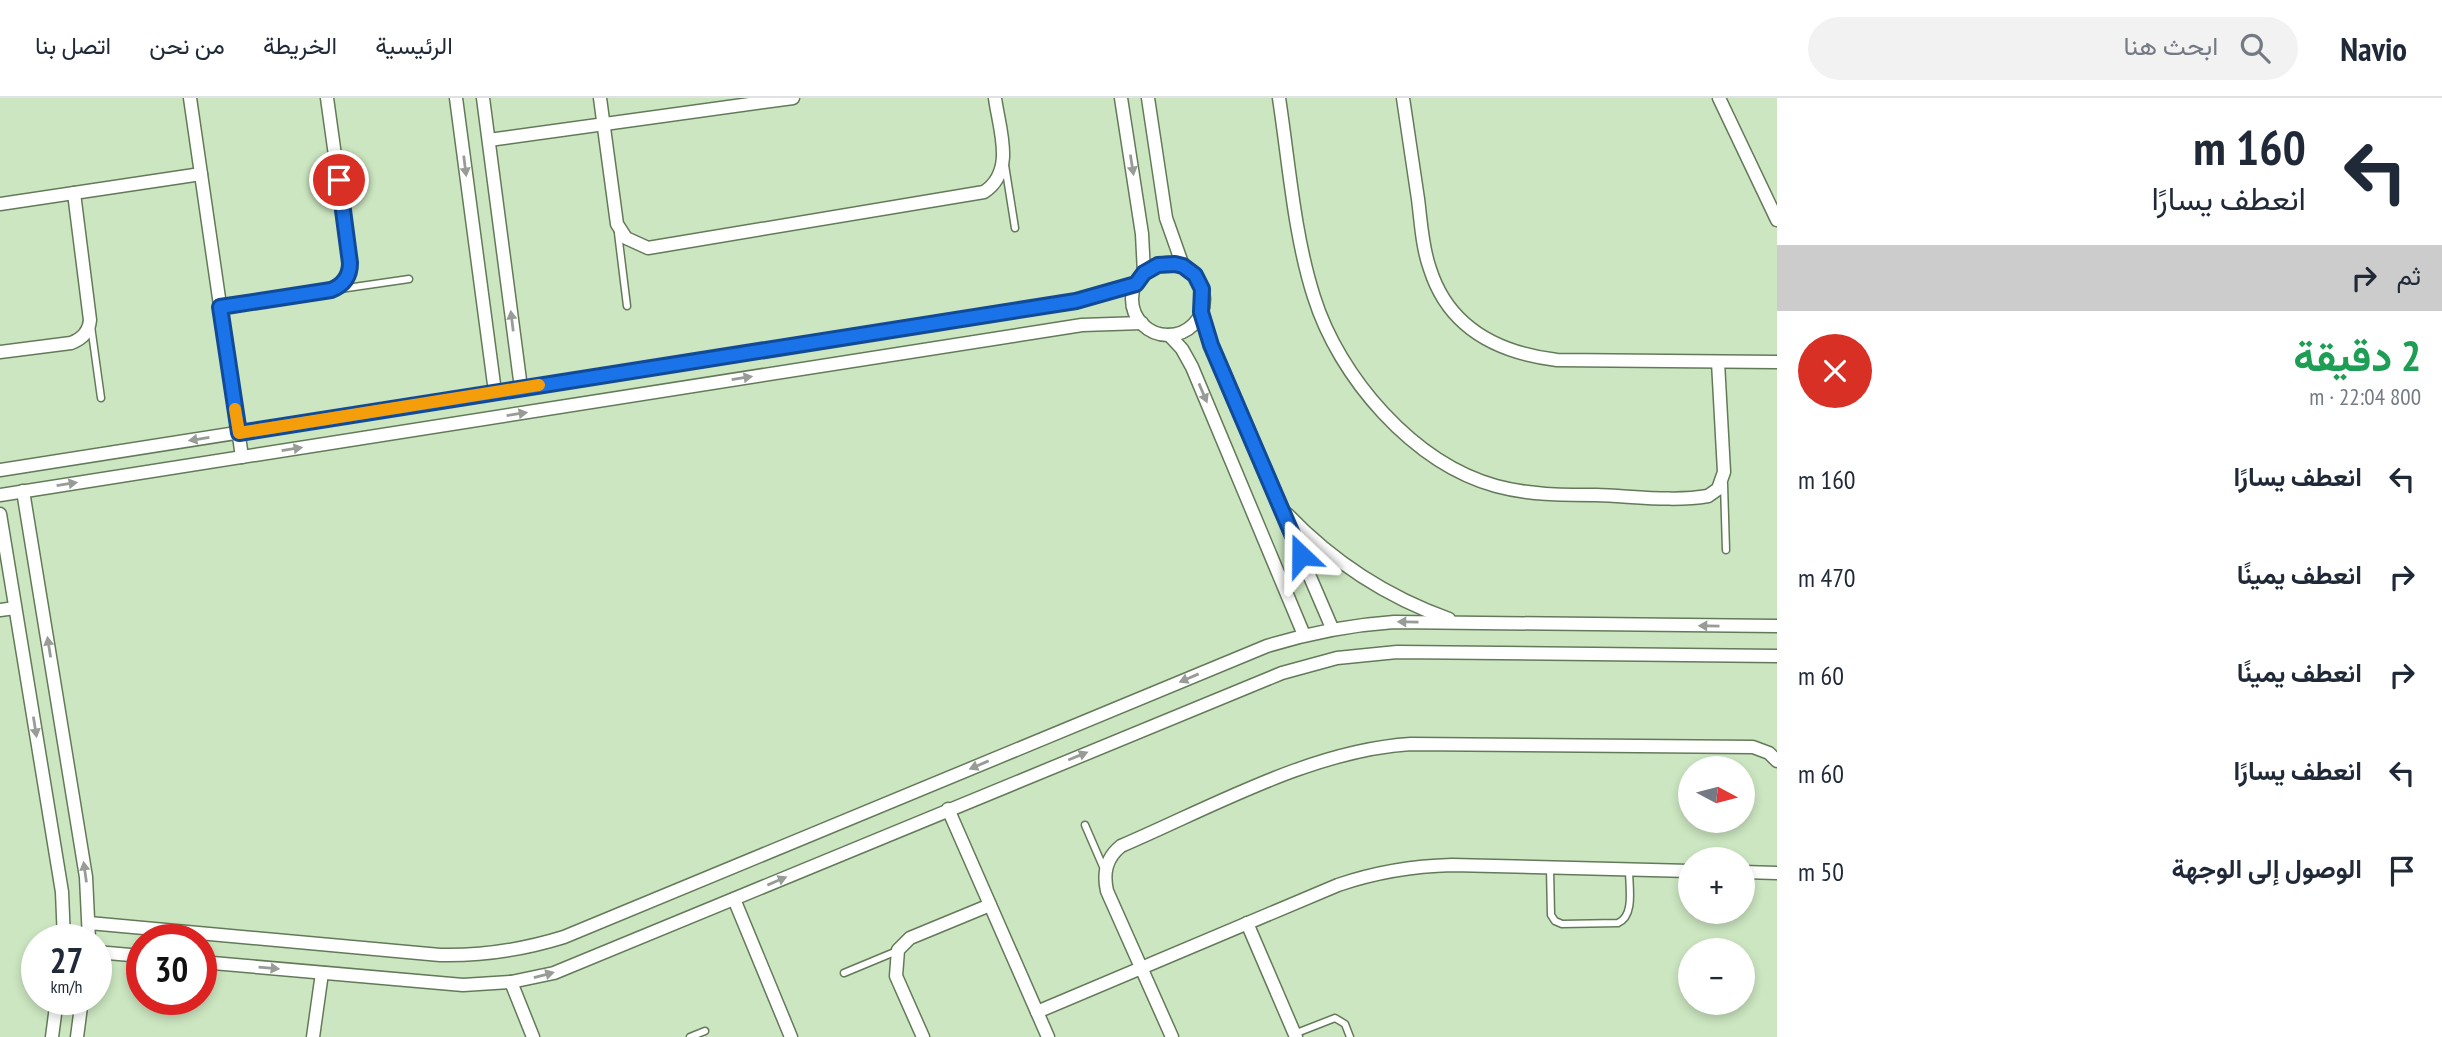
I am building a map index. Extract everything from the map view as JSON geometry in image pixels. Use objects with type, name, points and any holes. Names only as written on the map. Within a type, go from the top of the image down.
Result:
[{"type":"street","points":[[190,98],[242,457]]},
{"type":"street","points":[[220,307],[331,290],[346,280],[350,263],[327,98]]},
{"type":"street","points":[[456,98],[495,392]]},
{"type":"street","points":[[484,98],[521,388]]},
{"type":"street","points":[[600,98],[617,224],[626,238],[648,248],[976,195],[992,187],[1002,173],[1004,156],[995,98]]},
{"type":"street","points":[[489,140],[738,102],[793,98]]},
{"type":"street","points":[[1121,98],[1142,234],[1144,273]]},
{"type":"street","points":[[1148,98],[1166,218],[1183,266]]},
{"type":"street","points":[[1279,98],[1306,270],[1314,299],[1334,344],[1354,378],[1408,436],[1466,473],[1493,485],[1523,492],[1702,497],[1718,489],[1724,478],[1718,362]]},
{"type":"street","points":[[1403,98],[1430,269],[1444,299],[1466,325],[1493,344],[1524,356],[1557,360],[1777,362]]},
{"type":"street","points":[[1719,98],[1777,220]]},
{"type":"street","points":[[0,204],[201,174]]},
{"type":"street","points":[[0,352],[76,341],[85,335],[90,320],[74,193]]},
{"type":"street","points":[[1201,312],[1188,328],[1169,335],[1154,332],[1137,317],[1132,300],[1136,284],[1144,273],[1166,263],[1183,266],[1195,275],[1202,289],[1201,312],[1215,356],[1332,628]]},
{"type":"street","points":[[0,470],[1076,301],[1136,284]]},
{"type":"street","points":[[0,495],[1082,325],[1142,323]]},
{"type":"street","points":[[1169,335],[1182,349],[1192,367],[1304,635]]},
{"type":"street","points":[[23,491],[86,877],[89,923],[440,954],[482,954],[523,949],[564,937],[1267,646],[1332,628],[1394,622],[1777,626]]},
{"type":"street","points":[[1280,506],[1318,544],[1362,576],[1409,603],[1460,622]]},
{"type":"street","points":[[0,514],[62,892],[63,924]]},
{"type":"street","points":[[0,610],[15,608]]},
{"type":"street","points":[[217,963],[463,985],[511,982],[574,967],[948,809],[1282,673],[1337,657],[1397,652],[1777,656]]},
{"type":"street","points":[[1171,1037],[1107,891],[1105,871],[1113,852],[1121,846],[1316,761],[1363,749],[1411,744],[1753,747],[1769,753],[1777,761]]},
{"type":"street","points":[[948,809],[1048,1037]]},
{"type":"street","points":[[1037,1012],[1338,885],[1402,868],[1440,865],[1678,871]]},
{"type":"street","points":[[1755,872],[1777,873]]},
{"type":"street","points":[[734,899],[791,1037]]},
{"type":"street","points":[[923,1037],[896,975],[898,950],[910,938],[990,905]]},
{"type":"street","points":[[1247,923],[1295,1035]]},
{"type":"street","points":[[313,1037],[322,973]]},
{"type":"street","points":[[511,982],[533,1037]]},
{"type":"street","points":[[52,1037],[55,1015]]},
{"type":"street","points":[[77,1037],[80,1015]]},
{"type":"lane","points":[[1004,156],[1015,228]]},
{"type":"lane","points":[[617,224],[627,306]]},
{"type":"lane","points":[[331,290],[409,279]]},
{"type":"lane","points":[[90,320],[101,398]]},
{"type":"lane","points":[[1724,478],[1726,550]]},
{"type":"lane","points":[[1085,825],[1105,871]]},
{"type":"lane","points":[[1550,868],[1551,915],[1555,921],[1562,924],[1618,923],[1625,920],[1628,913],[1629,870]]},
{"type":"lane","points":[[844,973],[898,950]]},
{"type":"lane","points":[[1295,1035],[1335,1018],[1345,1024],[1350,1037]]},
{"type":"lane","points":[[690,1037],[705,1031]]},
{"type":"slow traffic","points":[[235,409],[239,433],[539,385]]},
{"type":"route","points":[[339,180],[350,263],[346,280],[331,290],[220,307],[239,433],[1076,301],[1136,284],[1151,268],[1166,263],[1175,264],[1189,270],[1199,282],[1204,297],[1201,312],[1211,345],[1301,555]]}]
